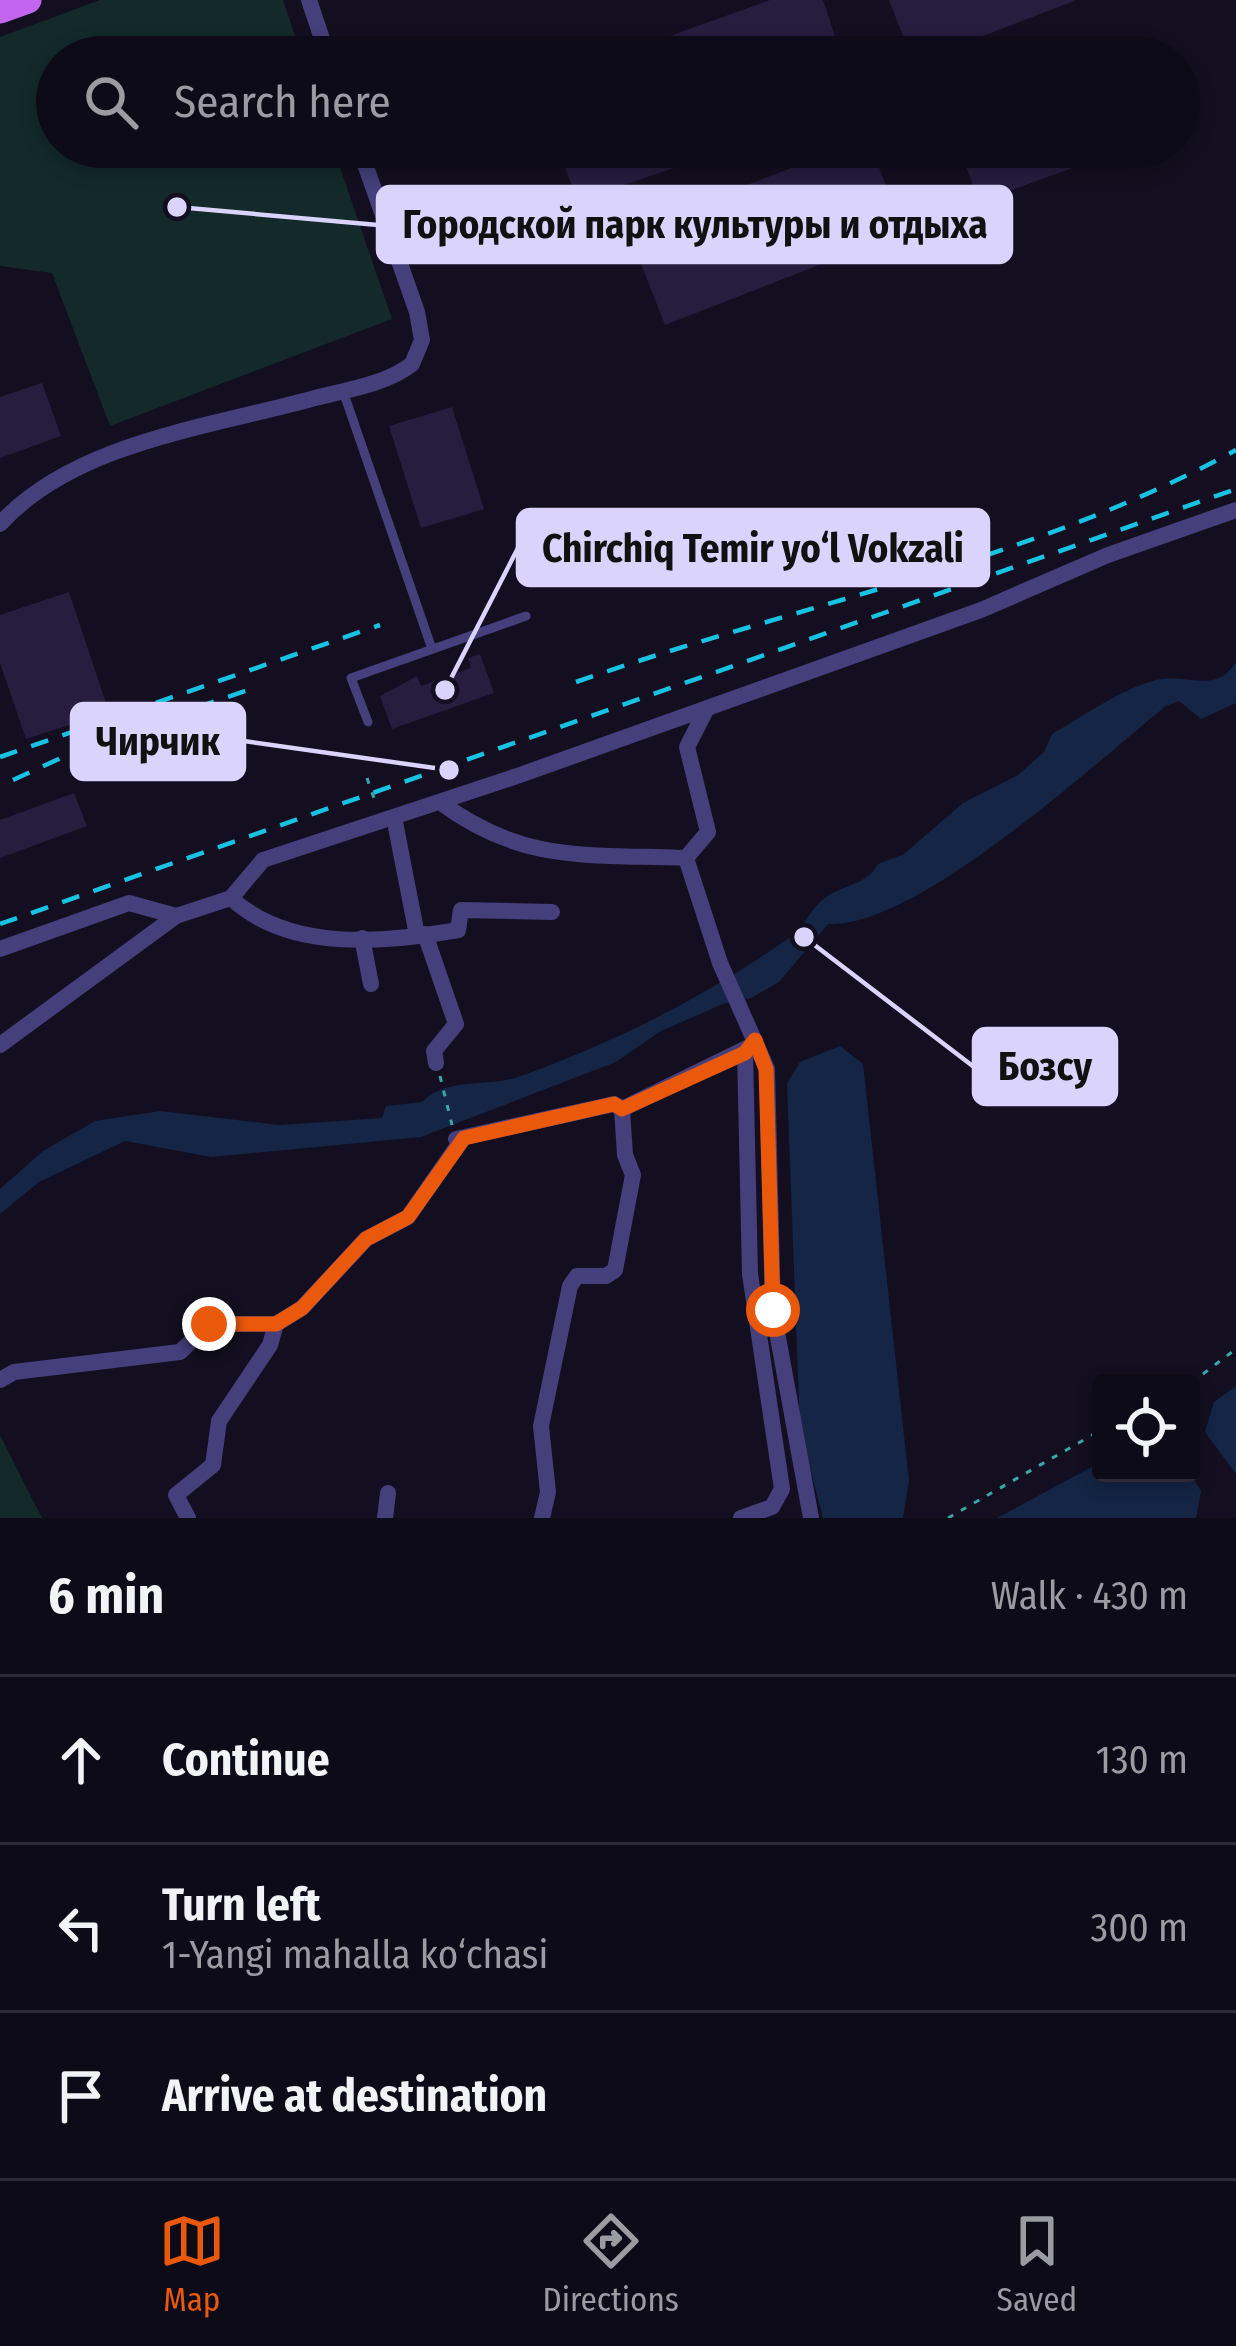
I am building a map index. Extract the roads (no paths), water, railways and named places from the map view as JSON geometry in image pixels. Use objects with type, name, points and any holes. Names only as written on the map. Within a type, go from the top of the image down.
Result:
[{"type":"main road","points":[[0,10],[28,0]]},
{"type":"street","points":[[309,0],[321,36]]},
{"type":"street","points":[[0,524],[26,495],[86,461],[398,373],[421,350],[416,312],[366,168]]},
{"type":"street","points":[[0,1045],[176,916],[231,898],[263,860],[981,610],[1108,555],[1236,510]]},
{"type":"street","points":[[686,858],[708,832],[687,747],[707,708]]},
{"type":"street","points":[[440,802],[480,832],[511,845],[686,858]]},
{"type":"street","points":[[388,819],[421,935],[456,1024],[434,1052],[436,1063]]},
{"type":"street","points":[[686,858],[720,963],[741,1008],[750,1047],[750,1274],[782,1490],[772,1507],[741,1518]]},
{"type":"street","points":[[231,898],[254,919],[298,935],[362,938],[458,929],[460,910],[552,912]]},
{"type":"street","points":[[0,949],[129,903],[176,916]]},
{"type":"street","points":[[362,938],[371,984]]},
{"type":"street","points":[[622,1109],[750,1047]]},
{"type":"street","points":[[750,1047],[766,1069],[773,1310],[811,1518]]},
{"type":"street","points":[[0,1380],[14,1372],[180,1352],[209,1324],[276,1324],[302,1308],[366,1239],[408,1217],[459,1138],[614,1104],[622,1109]]},
{"type":"street","points":[[542,1518],[548,1492],[541,1426],[570,1286],[577,1276],[606,1276],[615,1270],[619,1251],[633,1175],[625,1155],[622,1109]]},
{"type":"street","points":[[188,1518],[176,1495],[213,1465],[219,1421],[270,1346],[276,1324]]},
{"type":"street","points":[[385,1518],[388,1493]]},
{"type":"lane","points":[[343,391],[432,649]]},
{"type":"lane","points":[[368,722],[351,678],[526,616]]},
{"type":"water","points":[[1236,662],[1236,703],[1201,719],[1179,701],[1166,706],[1051,802],[955,872],[865,918],[828,924],[779,982],[751,998],[723,1004],[661,1031],[616,1062],[421,1137],[211,1157],[125,1141],[39,1182],[0,1214],[0,1189],[43,1151],[95,1121],[160,1111],[279,1125],[382,1118],[386,1106],[422,1102],[455,1086],[518,1077],[589,1049],[692,999],[757,960],[794,934],[826,897],[862,880],[878,864],[904,854],[963,803],[1018,775],[1044,752],[1052,734],[1089,711],[1156,680],[1219,678]]},
{"type":"water","points":[[840,1046],[863,1064],[909,1481],[903,1518],[823,1518],[800,1430],[787,1083],[800,1062]]},
{"type":"water","points":[[1236,1386],[1236,1474],[1205,1432],[1214,1402]]},
{"type":"water","points":[[1092,1467],[1092,1482],[1196,1482],[1201,1491],[1196,1518],[997,1518]]},
{"type":"railway","points":[[576,682],[995,552],[1158,489],[1236,450]]},
{"type":"railway","points":[[0,924],[1236,489]]},
{"type":"railway","points":[[0,757],[380,625]]},
{"type":"railway","points":[[13,780],[98,741],[251,689]]},
{"type":"place","name":"Городской парк культуры и отдыха","points":[[177,207]]},
{"type":"place","name":"Chirchiq Temir yo‘l Vokzali","points":[[445,690]]},
{"type":"place","name":"Чирчик","points":[[449,770]]},
{"type":"place","name":"Бозсу","points":[[804,937]]}]
